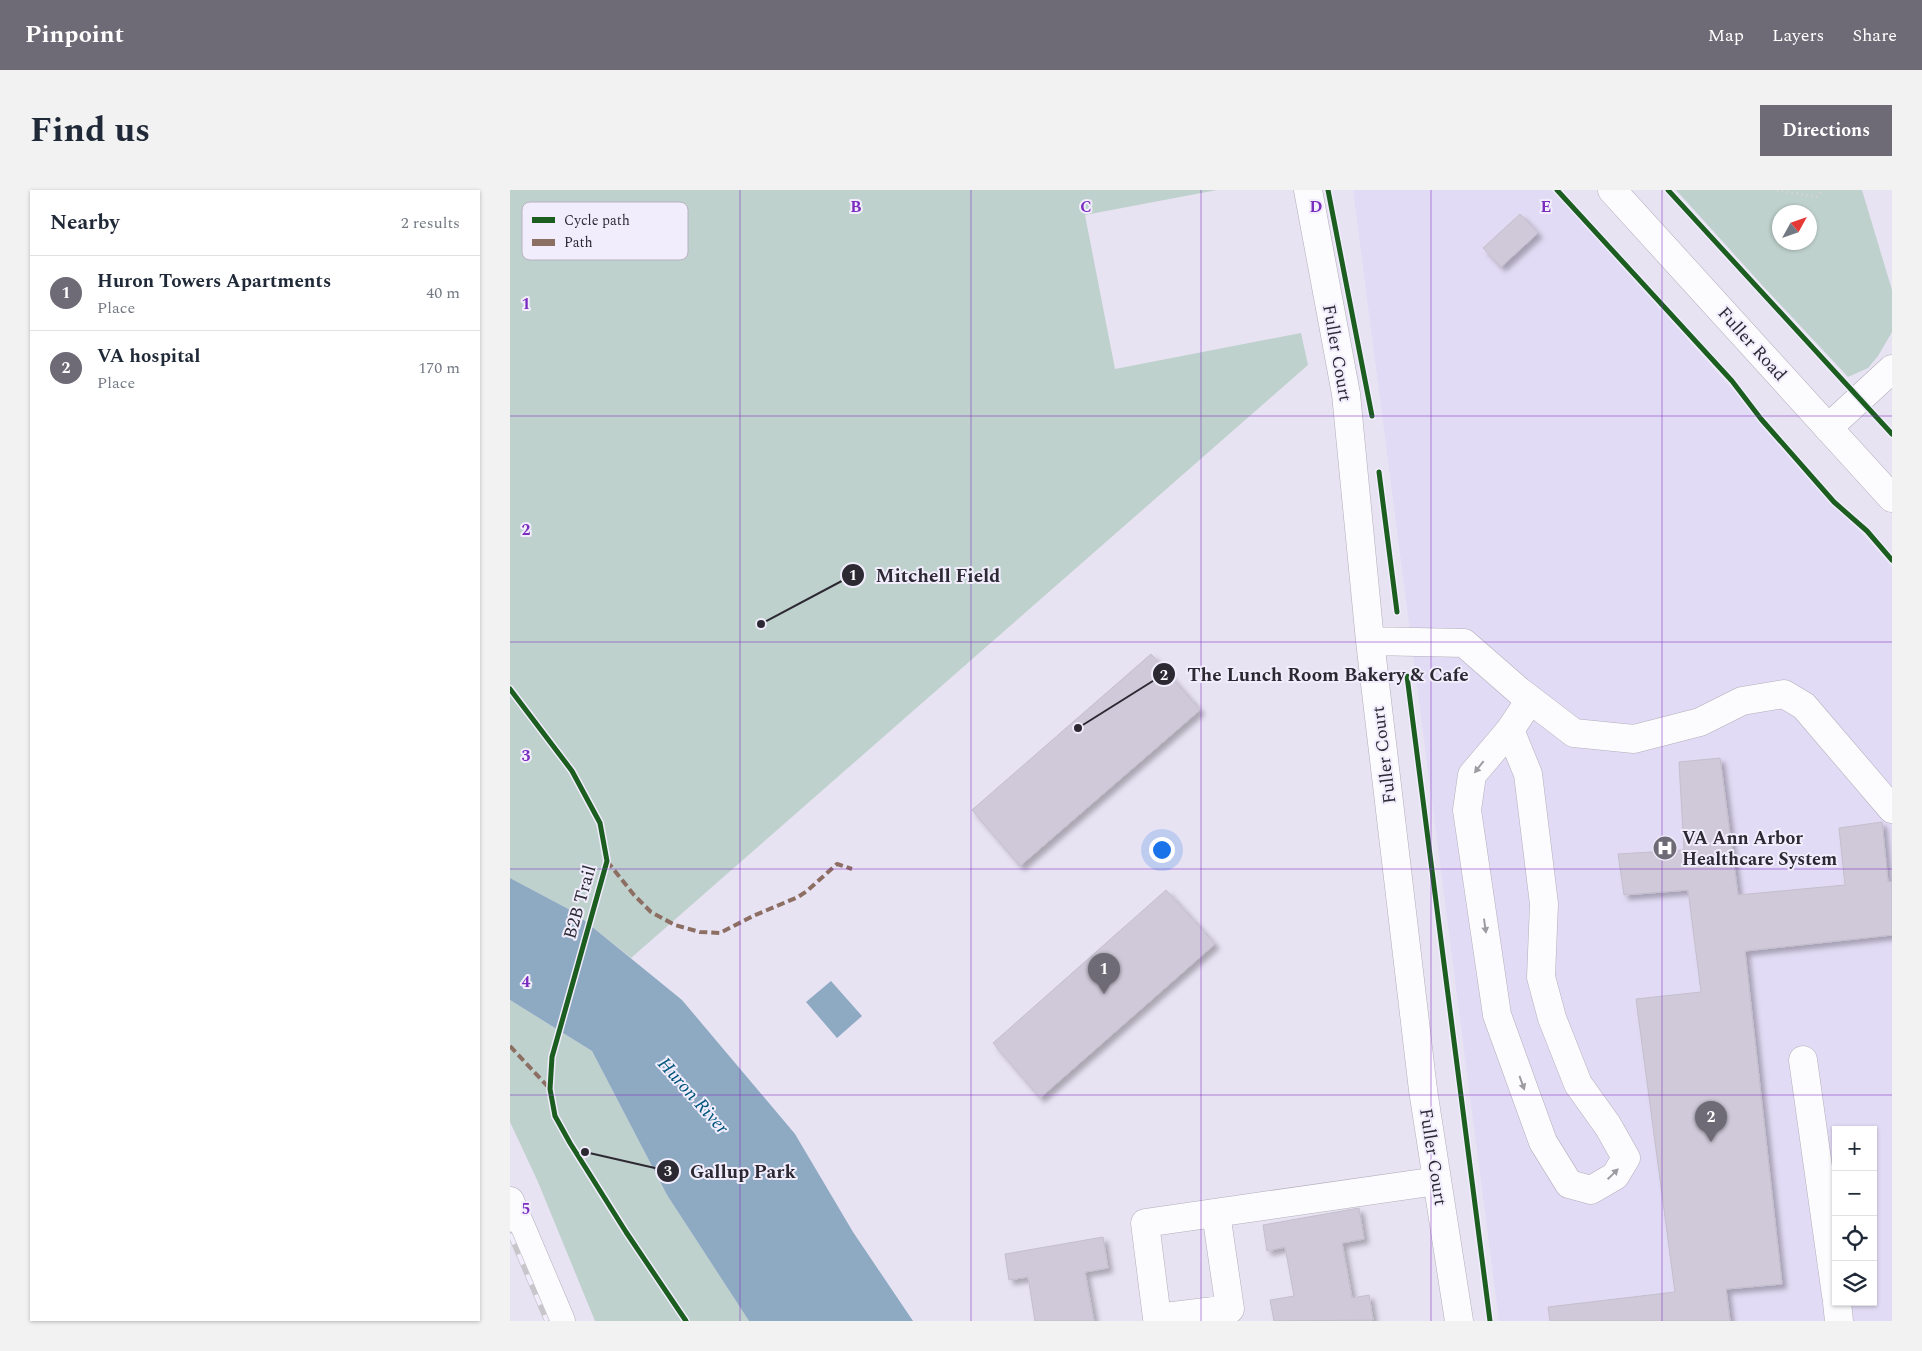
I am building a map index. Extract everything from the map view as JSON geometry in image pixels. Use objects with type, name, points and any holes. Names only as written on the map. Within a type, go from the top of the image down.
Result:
[{"type":"street","name":"Fuller Court","points":[[1308,190],[1346,394],[1370,640],[1423,1090],[1459,1321]]},
{"type":"street","name":"Fuller Road","points":[[1612,190],[1892,498]]},
{"type":"street","points":[[1828,428],[1892,369]]},
{"type":"street","points":[[1370,640],[1464,643],[1530,700],[1574,733],[1634,739],[1700,722],[1742,701],[1784,694],[1804,706],[1892,809]]},
{"type":"street","points":[[1510,730],[1528,774],[1544,904],[1541,977],[1552,1018],[1578,1084],[1608,1126],[1626,1158],[1615,1176],[1591,1190],[1569,1184],[1543,1142],[1497,1015],[1467,810],[1472,775],[1510,730],[1530,700]]},
{"type":"street","points":[[1804,1060],[1832,1266]]},
{"type":"street","points":[[1216,1213],[1437,1180]]},
{"type":"street","points":[[510,1201],[561,1321]]},
{"type":"street","points":[[1837,1306],[1839,1321]]},
{"type":"path","points":[[1777,190],[1816,197],[1824,190]]},
{"type":"shaded area","points":[[510,190],[1217,190],[1085,215],[1115,369],[1301,333],[1308,365],[631,958],[574,912],[510,878]]},
{"type":"shaded area","name":"VA Ann Arbor Healthcare System","points":[[1353,190],[1551,190],[1565,203],[1892,567],[1892,1321],[1499,1321]]},
{"type":"shaded area","points":[[1676,190],[1862,190],[1892,290],[1892,332],[1878,356],[1868,368],[1848,377]]},
{"type":"shaded area","points":[[510,1000],[592,1051],[667,1195],[749,1321],[595,1321],[538,1182],[510,1122]]},
{"type":"water","name":"Huron River","points":[[510,878],[574,912],[682,1000],[795,1134],[853,1232],[913,1321],[749,1321],[667,1195],[592,1051],[510,1000]]},
{"type":"water","points":[[831,981],[862,1016],[837,1038],[806,1002]]},
{"type":"building","points":[[1520,214],[1538,233],[1501,267],[1483,248]]},
{"type":"building","points":[[1151,654],[1200,710],[1020,866],[972,810]]},
{"type":"building","points":[[1720,758],[1738,895],[1845,885],[1839,828],[1882,822],[1888,882],[1892,882],[1892,935],[1745,951],[1782,1284],[1726,1289],[1730,1321],[1550,1321],[1548,1307],[1675,1292],[1636,999],[1701,992],[1688,890],[1624,895],[1618,854],[1684,850],[1679,762]]},
{"type":"building","points":[[1166,890],[1215,944],[1040,1098],[993,1043]]},
{"type":"building","points":[[1359,1208],[1364,1239],[1342,1243],[1352,1298],[1369,1295],[1373,1320],[1274,1321],[1270,1300],[1294,1296],[1285,1247],[1267,1251],[1263,1225]]},
{"type":"building","points":[[1103,1237],[1108,1268],[1085,1272],[1094,1321],[1035,1321],[1028,1277],[1009,1280],[1005,1254]]},
{"type":"railway","points":[[510,1234],[547,1321]]},
{"type":"marked path","points":[[607,861],[634,895],[651,912],[675,925],[700,932],[720,933],[753,916],[798,897],[837,864],[852,869]]},
{"type":"marked path","points":[[510,1046],[550,1089]]},
{"type":"cycle path","points":[[1328,190],[1372,416]]},
{"type":"cycle path","points":[[1557,190],[1732,381],[1761,419],[1834,502],[1867,531],[1892,560]]},
{"type":"cycle path","points":[[1668,190],[1892,434]]},
{"type":"cycle path","points":[[1379,472],[1397,612]]},
{"type":"cycle path","points":[[1407,676],[1490,1321]]},
{"type":"cycle path","name":"B2B Trail","points":[[510,689],[572,771],[600,823],[607,861],[552,1057],[550,1089],[555,1116],[626,1232],[686,1321]]},
{"type":"place","name":"Mitchell Field","points":[[761,624]]},
{"type":"place","name":"The Lunch Room Bakery & Cafe","points":[[1078,728]]},
{"type":"place","name":"VA Ann Arbor Healthcare System","points":[[1665,848]]},
{"type":"place","name":"Huron Towers Apartments","points":[[1104,994]]},
{"type":"place","name":"VA hospital","points":[[1711,1142]]},
{"type":"place","name":"Gallup Park","points":[[585,1152]]}]
